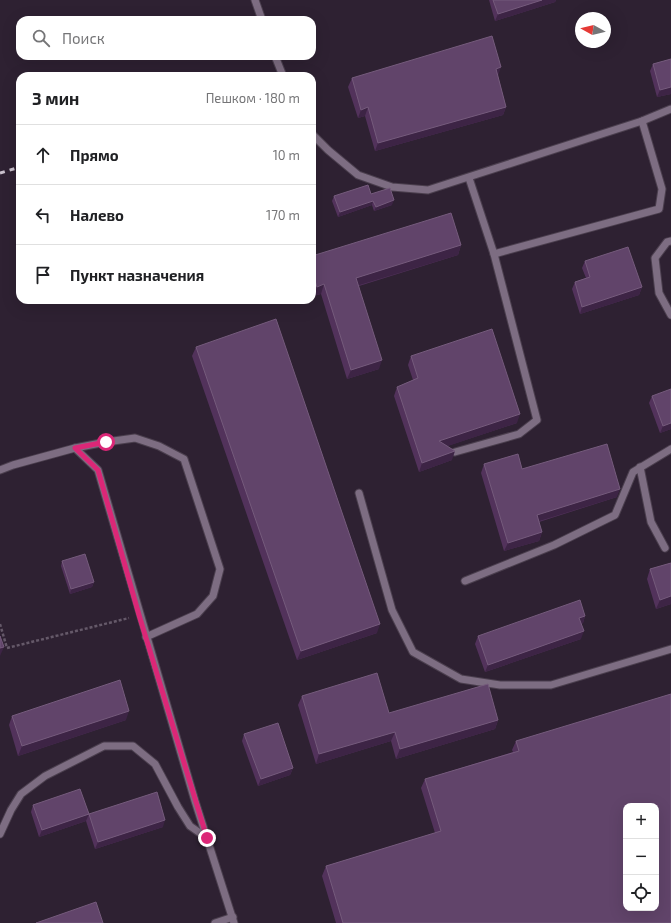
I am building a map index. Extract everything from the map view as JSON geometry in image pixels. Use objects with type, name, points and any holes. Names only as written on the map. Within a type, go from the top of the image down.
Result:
[{"type":"lane","points":[[255,0],[261,16]]},
{"type":"lane","points":[[277,60],[281,72]]},
{"type":"lane","points":[[316,138],[328,150],[358,174],[392,187],[428,190],[642,121],[671,109]]},
{"type":"lane","points":[[494,254],[659,209],[662,189],[642,121]]},
{"type":"lane","points":[[455,452],[519,434],[537,420],[494,254],[469,178]]},
{"type":"lane","points":[[671,241],[667,242],[654,258],[659,293],[671,315]]},
{"type":"lane","points":[[0,470],[75,448],[135,438],[159,446],[184,459],[220,569],[213,596],[197,614],[146,637]]},
{"type":"lane","points":[[75,448],[98,470],[139,615],[207,838],[234,920],[215,923]]},
{"type":"lane","points":[[465,581],[554,545],[615,515],[633,472],[671,449]]},
{"type":"lane","points":[[640,467],[651,522],[665,548]]},
{"type":"lane","points":[[359,493],[392,610],[413,652],[460,679],[500,685],[550,685],[671,649]]},
{"type":"lane","points":[[0,834],[11,810],[21,794],[45,776],[104,746],[133,746],[155,764],[190,826],[207,838]]},
{"type":"path","points":[[0,624],[7,648],[139,615]]},
{"type":"building","points":[[493,0],[542,0],[498,14]]},
{"type":"building","points":[[492,36],[501,67],[496,69],[506,107],[378,143],[368,107],[361,110],[352,78]]},
{"type":"building","points":[[671,59],[671,87],[660,90],[653,64]]},
{"type":"building","points":[[368,185],[371,194],[390,188],[394,200],[376,207],[373,201],[340,212],[334,196]]},
{"type":"building","points":[[451,213],[461,245],[356,278],[382,360],[351,370],[324,284],[317,287],[316,284],[316,255]]},
{"type":"building","points":[[628,247],[642,287],[582,307],[575,282],[590,277],[585,261]]},
{"type":"building","points":[[276,319],[380,624],[301,651],[196,347]]},
{"type":"building","points":[[492,329],[520,414],[439,441],[455,451],[422,463],[397,387],[418,378],[411,356]]},
{"type":"building","points":[[671,389],[671,423],[663,426],[652,396]]},
{"type":"building","points":[[607,444],[620,489],[537,515],[542,532],[508,543],[484,464],[518,454],[522,469]]},
{"type":"building","points":[[85,554],[94,582],[71,589],[62,561]]},
{"type":"building","points":[[671,563],[671,596],[660,600],[650,569]]},
{"type":"building","points":[[580,600],[585,616],[579,618],[584,631],[488,665],[478,636]]},
{"type":"building","points":[[0,636],[4,647],[0,648]]},
{"type":"building","points":[[377,673],[389,713],[488,684],[498,720],[400,749],[395,732],[319,754],[302,696]]},
{"type":"building","points":[[120,680],[129,711],[22,746],[12,716]]},
{"type":"building","points":[[671,694],[671,923],[343,923],[326,866],[441,831],[425,779],[519,751],[516,741]]},
{"type":"building","points":[[278,723],[293,768],[261,779],[244,734]]},
{"type":"building","points":[[80,789],[89,814],[42,830],[33,805]]},
{"type":"building","points":[[157,792],[165,820],[98,842],[89,814]]},
{"type":"building","points":[[96,902],[103,923],[36,923]]},
{"type":"railway","points":[[0,173],[16,168]]},
{"type":"route","points":[[106,442],[75,448],[98,470],[139,615],[207,838]]}]
